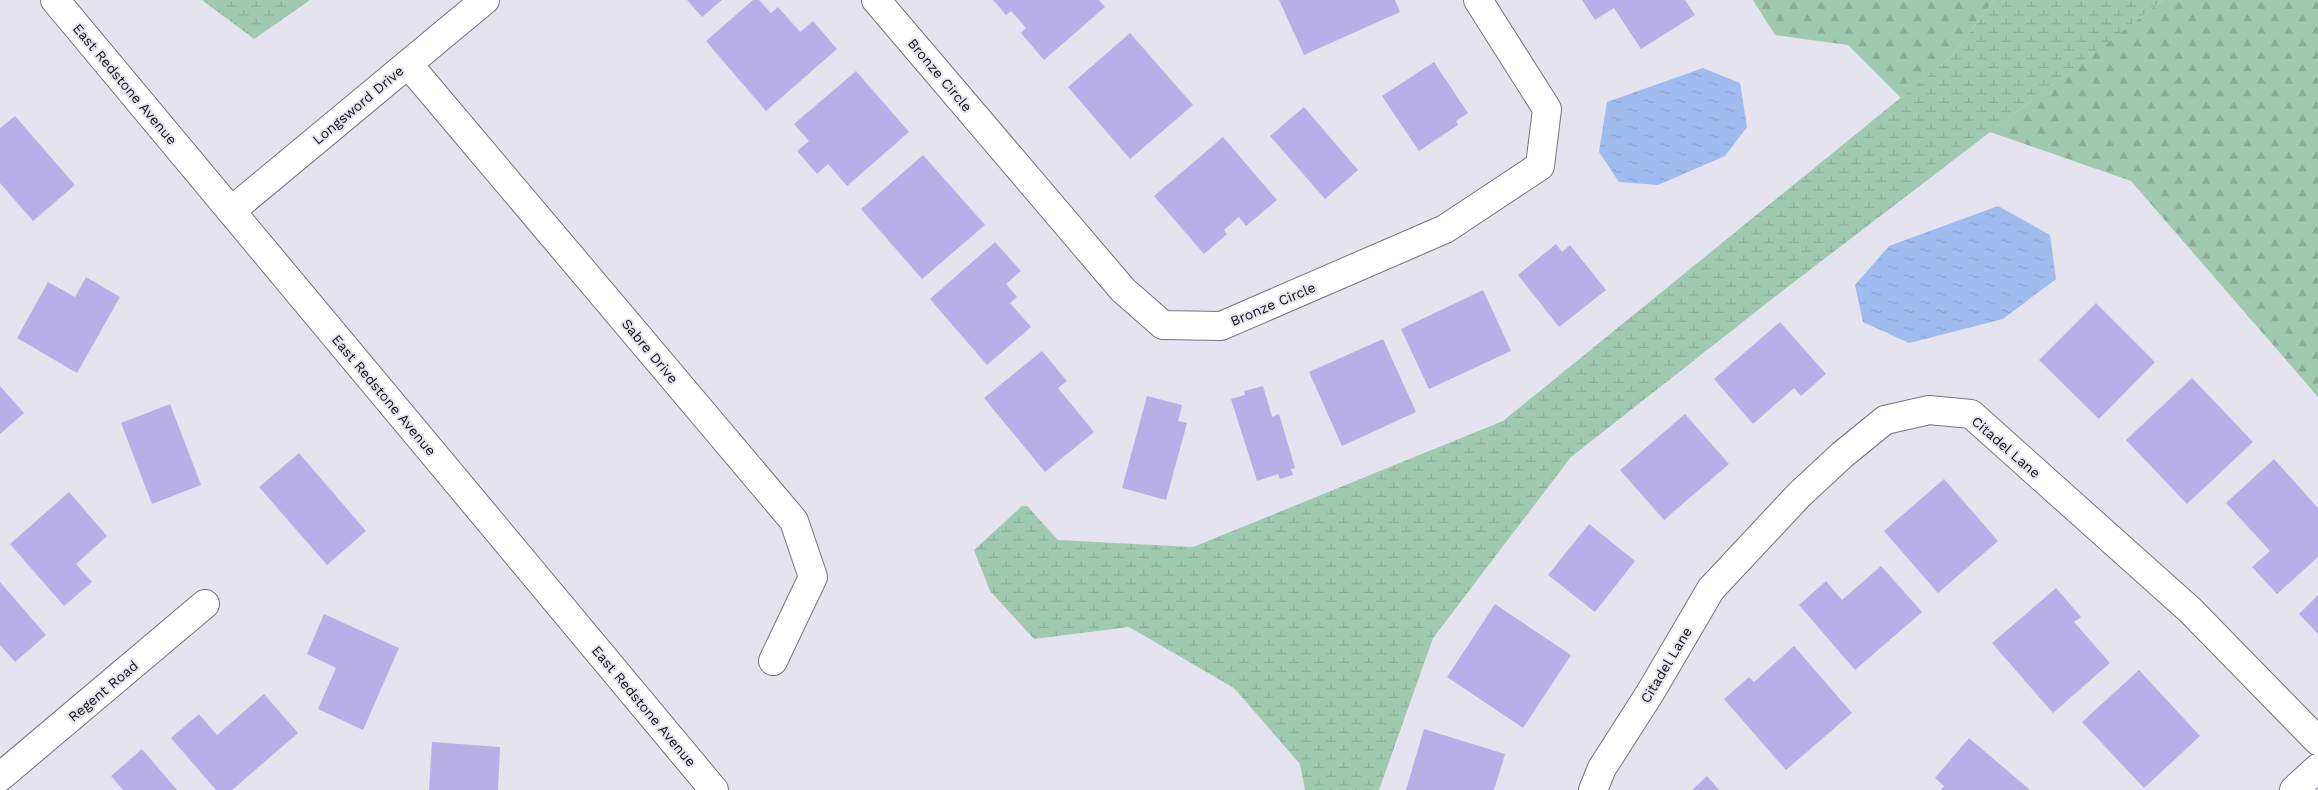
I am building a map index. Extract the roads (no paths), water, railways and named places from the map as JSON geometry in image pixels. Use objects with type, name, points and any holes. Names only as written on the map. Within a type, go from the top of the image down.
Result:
[{"type":"street","name":"East Redstone Avenue","points":[[55,0],[714,790]]},
{"type":"street","name":"Longsword Drive","points":[[231,211],[485,0]]},
{"type":"street","name":"Bronze Circle","points":[[876,0],[1123,290],[1163,325],[1221,326],[1445,229],[1540,166],[1548,109],[1478,0]]},
{"type":"street","name":"Sabre Drive","points":[[408,64],[794,521],[814,577],[773,661]]},
{"type":"street","name":"Citadel Lane","points":[[1593,790],[1602,768],[1650,693],[1711,590],[1799,495],[1842,455],[1886,420],[1929,410],[1970,414],[2190,610],[2318,742]]},
{"type":"street","name":"Regent Road","points":[[0,778],[206,604]]},
{"type":"street","points":[[2294,790],[2318,768]]},
{"type":"water","points":[[1703,68],[1740,83],[1747,127],[1725,156],[1658,185],[1619,182],[1599,152],[1607,102]]},
{"type":"water","points":[[1998,206],[2050,235],[2056,279],[2003,319],[1909,343],[1863,322],[1855,285],[1889,246]]}]
